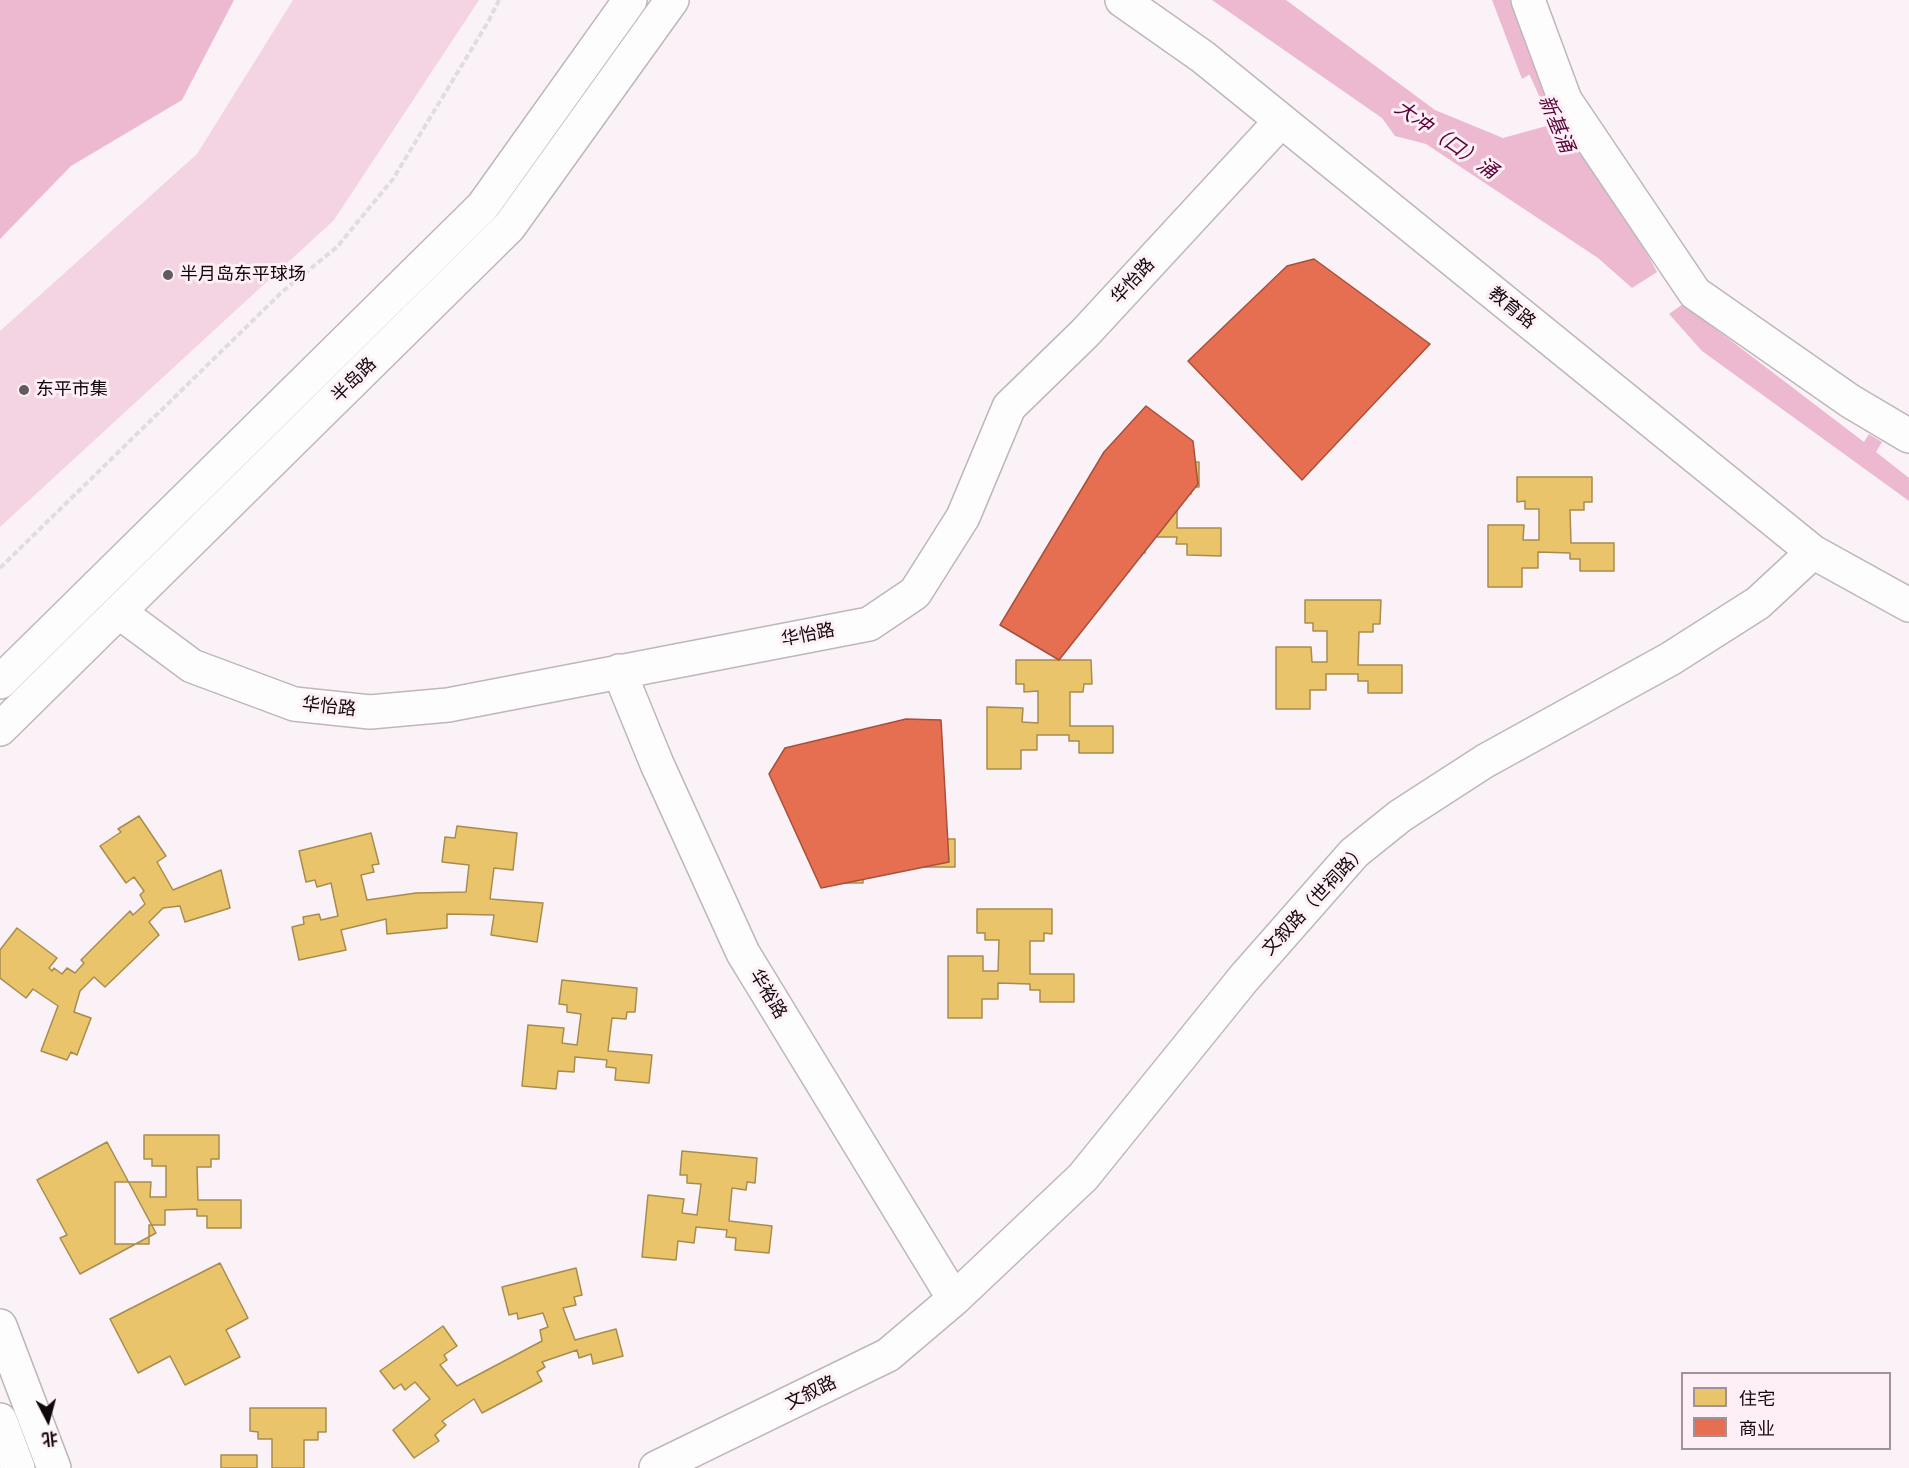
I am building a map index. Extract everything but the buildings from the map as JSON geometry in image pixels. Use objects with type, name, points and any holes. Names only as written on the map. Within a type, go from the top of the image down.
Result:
[{"type":"street","name":"半岛路","points":[[0,682],[483,206],[630,0]]},
{"type":"street","name":"半岛路","points":[[0,729],[509,227],[672,0]]},
{"type":"street","name":"教育路","points":[[1122,0],[1203,57],[1814,552],[1909,605]]},
{"type":"street","points":[[1528,0],[1565,100],[1695,293],[1850,401],[1908,433]]},
{"type":"street","name":"华怡路","points":[[119,612],[192,666],[294,704],[370,712],[448,705],[869,624],[915,593],[963,517],[1009,407],[1085,333],[1281,121]]},
{"type":"street","name":"文叙路（世祠路）","points":[[954,1299],[1083,1177],[1244,978],[1354,853],[1401,816],[1485,761],[1670,659],[1758,603],[1814,552]]},
{"type":"street","name":"华裕路","points":[[620,671],[657,764],[743,953],[954,1299]]},
{"type":"street","name":"文叙路","points":[[656,1468],[888,1355],[954,1299]]},
{"type":"street","points":[[0,1326],[54,1468]]},
{"type":"street","points":[[0,1420],[18,1468]]},
{"type":"path","points":[[0,568],[283,291],[337,247],[393,179],[499,0]]},
{"type":"shaded area","name":"半月岛东平球场","points":[[293,0],[479,0],[334,220],[0,527],[0,331],[197,154]]},
{"type":"water","points":[[0,0],[234,0],[182,100],[71,166],[0,239]]},
{"type":"water","name":"大冲（口）涌","points":[[1212,0],[1286,0],[1435,110],[1503,138],[1568,120],[1583,134],[1657,272],[1632,288],[1598,258],[1426,144],[1395,136],[1382,118]]},
{"type":"water","points":[[1492,0],[1514,0],[1542,67],[1522,79]]},
{"type":"water","points":[[1683,304],[1864,442],[1869,434],[1882,442],[1876,452],[1909,478],[1909,501],[1702,351],[1669,314]]},
{"type":"waterway","name":"新基涌","points":[[1529,64],[1561,134]]},
{"type":"place","name":"半月岛东平球场","points":[[168,275]]},
{"type":"place","name":"东平市集","points":[[24,390]]}]
